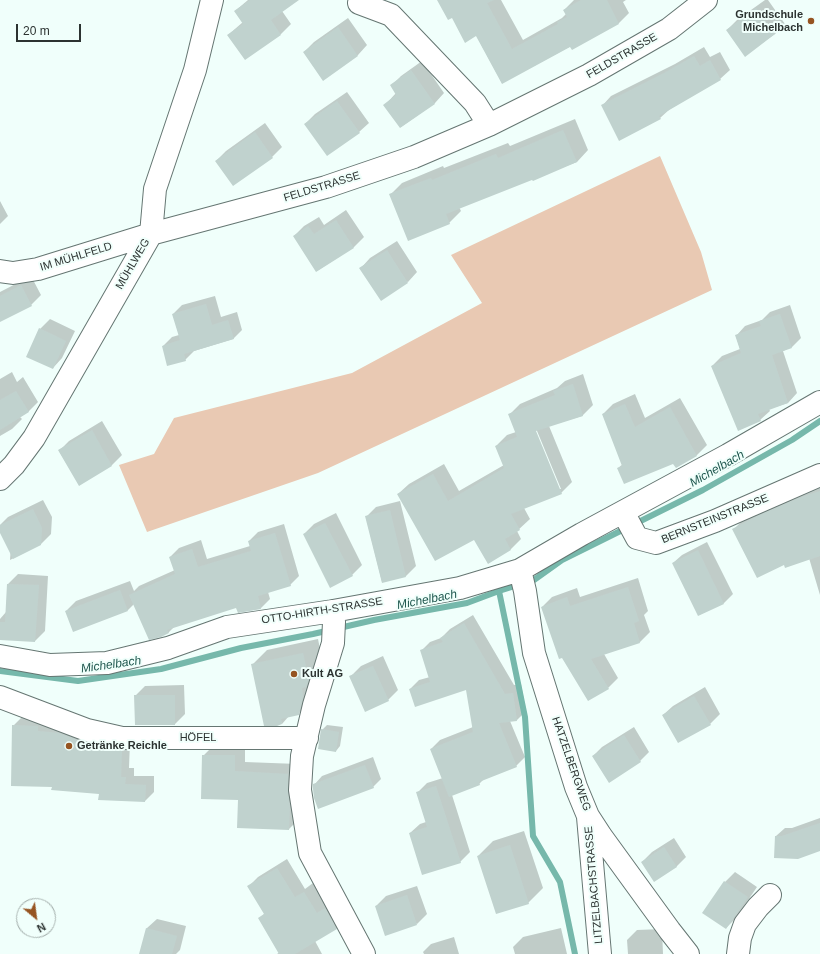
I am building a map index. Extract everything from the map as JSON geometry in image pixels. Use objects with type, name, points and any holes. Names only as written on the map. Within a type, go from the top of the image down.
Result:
[{"type":"street","name":"MÜHLWEG","points":[[0,479],[14,465],[34,438],[151,234],[155,189],[195,70],[212,0]]},
{"type":"street","name":"FELDSTRASSE","points":[[151,234],[326,187],[414,157],[489,125],[589,75],[669,29],[706,0]]},
{"type":"street","points":[[359,3],[391,15],[475,103],[489,125]]},
{"type":"street","name":"IM MÜHLFELD","points":[[0,271],[13,273],[38,269],[151,234]]},
{"type":"street","name":"OTTO-HIRTH-STRASSE","points":[[0,656],[50,665],[108,663],[168,648],[227,627],[334,616],[460,588],[522,579],[582,534],[629,523],[728,455],[820,402]]},
{"type":"street","name":"BERNSTEINSTRASSE","points":[[629,523],[656,543],[715,521],[820,475]]},
{"type":"street","name":"HATZELBERGWEG","points":[[522,579],[534,653],[576,787],[588,816],[665,925],[688,954]]},
{"type":"street","points":[[334,616],[333,643],[314,705],[302,756],[300,790],[310,853],[364,954]]},
{"type":"street","name":"HÖFEL","points":[[0,697],[87,730],[122,738],[307,738]]},
{"type":"street","name":"LITZELBACHSTRASSE","points":[[588,816],[600,954]]},
{"type":"street","points":[[738,954],[740,938],[745,924],[758,907],[770,895]]},
{"type":"shaded area","points":[[660,156],[701,252],[712,290],[318,473],[147,532],[119,465],[154,454],[174,418],[352,373],[482,303],[451,255]]},
{"type":"building","points":[[250,0],[299,0],[271,20],[281,35],[245,60],[227,35],[243,24],[234,11]]},
{"type":"building","points":[[437,0],[494,0],[487,3],[512,49],[558,24],[557,22],[567,17],[563,10],[581,0],[607,0],[619,24],[572,50],[570,47],[502,84],[476,36],[465,43],[452,18],[448,20]]},
{"type":"building","points":[[756,8],[775,34],[745,57],[726,30]]},
{"type":"building","points":[[338,27],[358,56],[323,81],[303,52]]},
{"type":"building","points":[[694,56],[700,66],[710,60],[721,80],[659,116],[661,119],[619,141],[601,105]]},
{"type":"building","points":[[411,70],[435,104],[400,128],[383,105],[396,95],[390,85]]},
{"type":"building","points":[[337,101],[360,133],[327,156],[304,124]]},
{"type":"building","points":[[563,130],[577,162],[533,181],[532,180],[446,214],[450,224],[408,241],[389,194],[431,178],[432,180],[496,154],[498,158]]},
{"type":"building","points":[[255,132],[273,158],[233,186],[215,161]]},
{"type":"building","points":[[336,220],[354,248],[316,272],[293,236],[308,226],[314,234]]},
{"type":"building","points":[[387,250],[408,283],[381,301],[359,268]]},
{"type":"building","points":[[21,285],[32,306],[0,322],[0,296]]},
{"type":"building","points":[[206,304],[212,325],[228,320],[234,339],[184,354],[186,361],[167,366],[162,346],[180,340],[172,314]]},
{"type":"building","points":[[780,314],[792,348],[772,355],[788,403],[758,414],[761,421],[738,431],[711,366],[741,353],[735,335],[761,326],[759,321]]},
{"type":"building","points":[[39,328],[66,341],[53,369],[26,357]]},
{"type":"building","points":[[573,384],[583,416],[536,431],[562,494],[511,514],[520,530],[505,539],[511,550],[488,564],[474,540],[435,561],[397,494],[433,474],[448,501],[504,468],[495,446],[517,437],[508,414],[555,395],[553,391]]},
{"type":"building","points":[[16,391],[29,412],[0,430],[0,400]]},
{"type":"building","points":[[625,404],[635,427],[670,407],[697,456],[676,468],[673,464],[624,484],[617,468],[622,466],[602,414]]},
{"type":"building","points":[[92,430],[112,466],[79,486],[58,450]]},
{"type":"building","points":[[820,491],[820,556],[785,568],[784,565],[757,578],[732,529],[763,513]]},
{"type":"building","points":[[33,509],[42,528],[41,545],[13,559],[0,533],[0,525]]},
{"type":"building","points":[[390,510],[406,577],[382,583],[365,516]]},
{"type":"building","points":[[325,523],[353,576],[330,588],[303,534]]},
{"type":"building","points":[[275,533],[291,586],[258,596],[261,609],[238,613],[236,608],[167,630],[169,633],[149,640],[129,595],[175,574],[169,557],[192,549],[198,567],[251,551],[248,541]]},
{"type":"building","points":[[698,550],[724,604],[698,616],[672,563]]},
{"type":"building","points":[[7,584],[39,585],[35,642],[0,640],[0,622],[5,622]]},
{"type":"building","points":[[628,587],[639,621],[634,623],[640,643],[591,659],[609,689],[588,701],[562,658],[559,659],[541,607],[567,597],[570,606]]},
{"type":"building","points":[[120,590],[128,611],[73,632],[65,611]]},
{"type":"building","points":[[464,623],[505,694],[513,693],[517,721],[499,723],[517,767],[479,782],[480,785],[449,797],[430,749],[473,732],[466,690],[415,707],[409,689],[430,682],[420,650],[443,642],[440,638]]},
{"type":"building","points":[[303,653],[309,680],[306,687],[302,688],[303,697],[299,715],[281,719],[282,724],[277,726],[264,726],[251,664]]},
{"type":"building","points":[[373,666],[389,701],[365,712],[349,676]]},
{"type":"building","points":[[134,695],[175,695],[175,725],[135,725]]},
{"type":"building","points":[[694,696],[711,725],[678,743],[662,715]]},
{"type":"building","points":[[12,725],[38,726],[38,731],[59,733],[80,741],[79,747],[111,748],[122,750],[121,777],[126,777],[125,784],[146,785],[145,802],[98,800],[99,794],[51,790],[52,787],[11,786]]},
{"type":"building","points":[[321,729],[339,732],[336,752],[318,749]]},
{"type":"building","points":[[624,735],[641,762],[609,783],[592,756]]},
{"type":"building","points":[[202,755],[235,755],[235,771],[288,774],[290,807],[289,830],[237,828],[238,800],[201,799]]},
{"type":"building","points":[[365,765],[374,788],[318,809],[314,798],[313,784]]},
{"type":"building","points":[[436,786],[461,863],[422,875],[409,833],[427,827],[416,792]]},
{"type":"building","points":[[820,823],[820,851],[798,859],[774,858],[775,836],[782,836]]},
{"type":"building","points":[[510,845],[529,904],[496,914],[477,856]]},
{"type":"building","points":[[664,847],[677,867],[654,882],[641,862]]},
{"type":"building","points":[[277,868],[295,897],[304,892],[317,913],[325,908],[337,929],[295,954],[279,954],[258,918],[264,914],[247,886]]},
{"type":"building","points":[[724,881],[748,897],[726,929],[702,913]]},
{"type":"building","points":[[407,895],[417,925],[385,936],[375,906]]},
{"type":"building","points":[[146,928],[177,936],[172,954],[139,954]]},
{"type":"waterway","name":"Michelbach","points":[[0,671],[78,681],[161,669],[241,648],[374,620],[467,603],[534,580],[562,560],[703,490],[792,440],[820,421]]},
{"type":"waterway","points":[[499,591],[525,717],[533,836],[560,882],[575,954]]},
{"type":"place","name":"Grundschule Michelbach","points":[[811,21]]},
{"type":"place","name":"Kult AG","points":[[294,674]]},
{"type":"place","name":"Getränke Reichle","points":[[69,746]]}]
